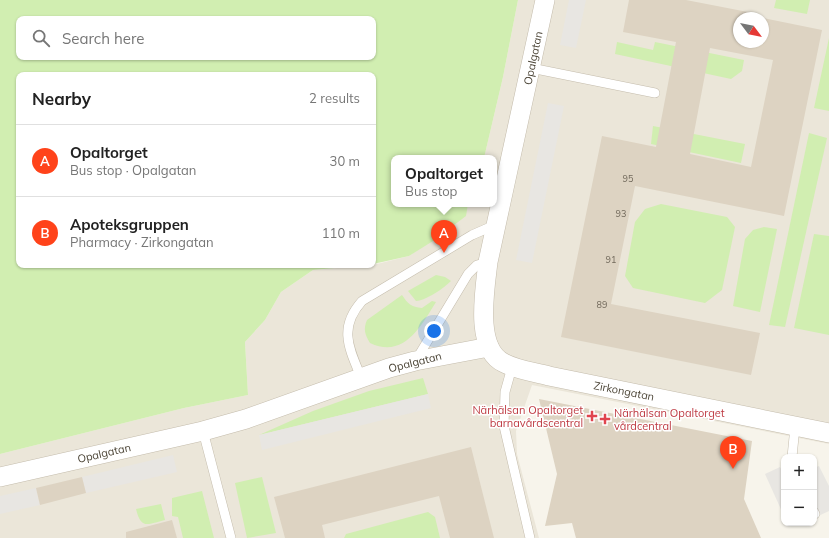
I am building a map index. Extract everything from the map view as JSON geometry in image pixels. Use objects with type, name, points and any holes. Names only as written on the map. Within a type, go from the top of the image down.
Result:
[{"type":"street","name":"Opalgatan","points":[[0,477],[203,431],[246,419],[361,377],[415,361],[489,347],[484,328],[483,300],[488,262],[545,0]]},
{"type":"street","name":"Zirkongatan","points":[[489,347],[496,358],[512,367],[829,433]]},
{"type":"lane","points":[[531,68],[654,93]]},
{"type":"lane","points":[[361,377],[347,338],[347,325],[352,311],[362,301],[472,235],[495,225]]},
{"type":"lane","points":[[415,361],[468,274],[477,265],[488,262]]},
{"type":"lane","points":[[512,367],[505,392],[504,426],[530,538]]},
{"type":"lane","points":[[792,454],[796,427]]},
{"type":"lane","points":[[203,431],[231,538]]},
{"type":"shaded area","points":[[518,0],[829,0],[829,444],[532,385],[516,431],[517,454],[539,538],[0,538],[0,454],[184,408],[248,395],[245,342],[265,320],[281,292],[313,270],[337,268],[376,268],[376,264],[409,256],[465,216],[467,207],[497,207],[497,155],[485,155],[503,77]]},
{"type":"shaded area","points":[[569,0],[586,0],[576,48],[560,45]]},
{"type":"shaded area","points":[[548,103],[564,106],[532,263],[516,260]]},
{"type":"shaded area","points":[[428,394],[431,408],[262,450],[259,435]]},
{"type":"shaded area","points":[[173,455],[177,472],[86,493],[82,477]]},
{"type":"shaded area","points":[[819,466],[829,486],[829,511],[817,517],[817,490],[817,467]]},
{"type":"shaded area","points":[[780,467],[781,469],[781,509],[765,474]]},
{"type":"shaded area","points":[[36,488],[40,505],[0,514],[0,496]]},
{"type":"green space","points":[[0,0],[518,0],[503,77],[485,155],[391,155],[391,207],[468,207],[466,216],[433,241],[409,256],[376,263],[376,72],[16,72],[16,268],[335,268],[313,270],[281,292],[265,320],[245,342],[248,395],[184,408],[0,454]]},
{"type":"green space","points":[[776,0],[810,0],[807,14],[774,8]]},
{"type":"green space","points":[[829,38],[829,111],[814,108]]},
{"type":"green space","points":[[617,42],[653,50],[655,42],[744,60],[742,71],[731,79],[615,54]]},
{"type":"green space","points":[[653,126],[745,144],[741,163],[651,144]]},
{"type":"green space","points":[[809,133],[827,138],[785,327],[769,325]]},
{"type":"green space","points":[[661,204],[727,217],[735,227],[722,290],[705,303],[633,288],[625,276],[635,222],[645,209]]},
{"type":"green space","points":[[764,227],[777,229],[760,312],[733,306],[745,239],[753,230]]},
{"type":"green space","points":[[814,234],[829,236],[829,335],[794,328]]},
{"type":"green space","points":[[436,275],[445,277],[451,281],[430,296],[416,301],[408,291]]},
{"type":"green space","points":[[402,295],[406,301],[418,308],[422,308],[432,301],[436,302],[417,330],[410,338],[402,343],[393,347],[382,347],[370,343],[365,332],[367,320]]},
{"type":"green space","points":[[423,378],[428,394],[259,435],[313,411],[369,391]]},
{"type":"green space","points":[[262,477],[276,533],[247,538],[235,483]]},
{"type":"green space","points":[[202,491],[214,538],[183,538],[178,517],[172,516],[172,498]]},
{"type":"green space","points":[[161,504],[165,520],[149,524],[142,523],[136,509]]},
{"type":"green space","points":[[428,512],[435,517],[440,538],[344,538],[346,534]]},
{"type":"building","points":[[629,0],[686,0],[748,12],[733,12],[733,48],[769,48],[769,19],[822,30],[784,216],[635,186],[611,304],[760,333],[751,375],[561,337],[602,136],[656,147],[676,42],[623,32]],"holes":[[[710,48],[773,60],[751,167],[690,154]]]},
{"type":"building","points":[[539,399],[752,441],[744,499],[761,538],[576,538],[572,523],[545,526],[557,474]]},
{"type":"building","points":[[471,447],[494,538],[450,538],[439,496],[322,525],[325,538],[285,538],[274,497]]},
{"type":"building","points":[[82,477],[86,493],[40,505],[36,488]]},
{"type":"building","points":[[172,520],[177,538],[126,538],[126,532]]},
{"type":"place","name":"Opaltorget","points":[[444,253]]},
{"type":"place","name":"Närhälsan Opaltorget barnavårdscentral","points":[[592,416]]},
{"type":"place","name":"Närhälsan Opaltorget vårdcentral","points":[[605,419]]},
{"type":"place","name":"Apoteksgruppen","points":[[733,469]]}]
